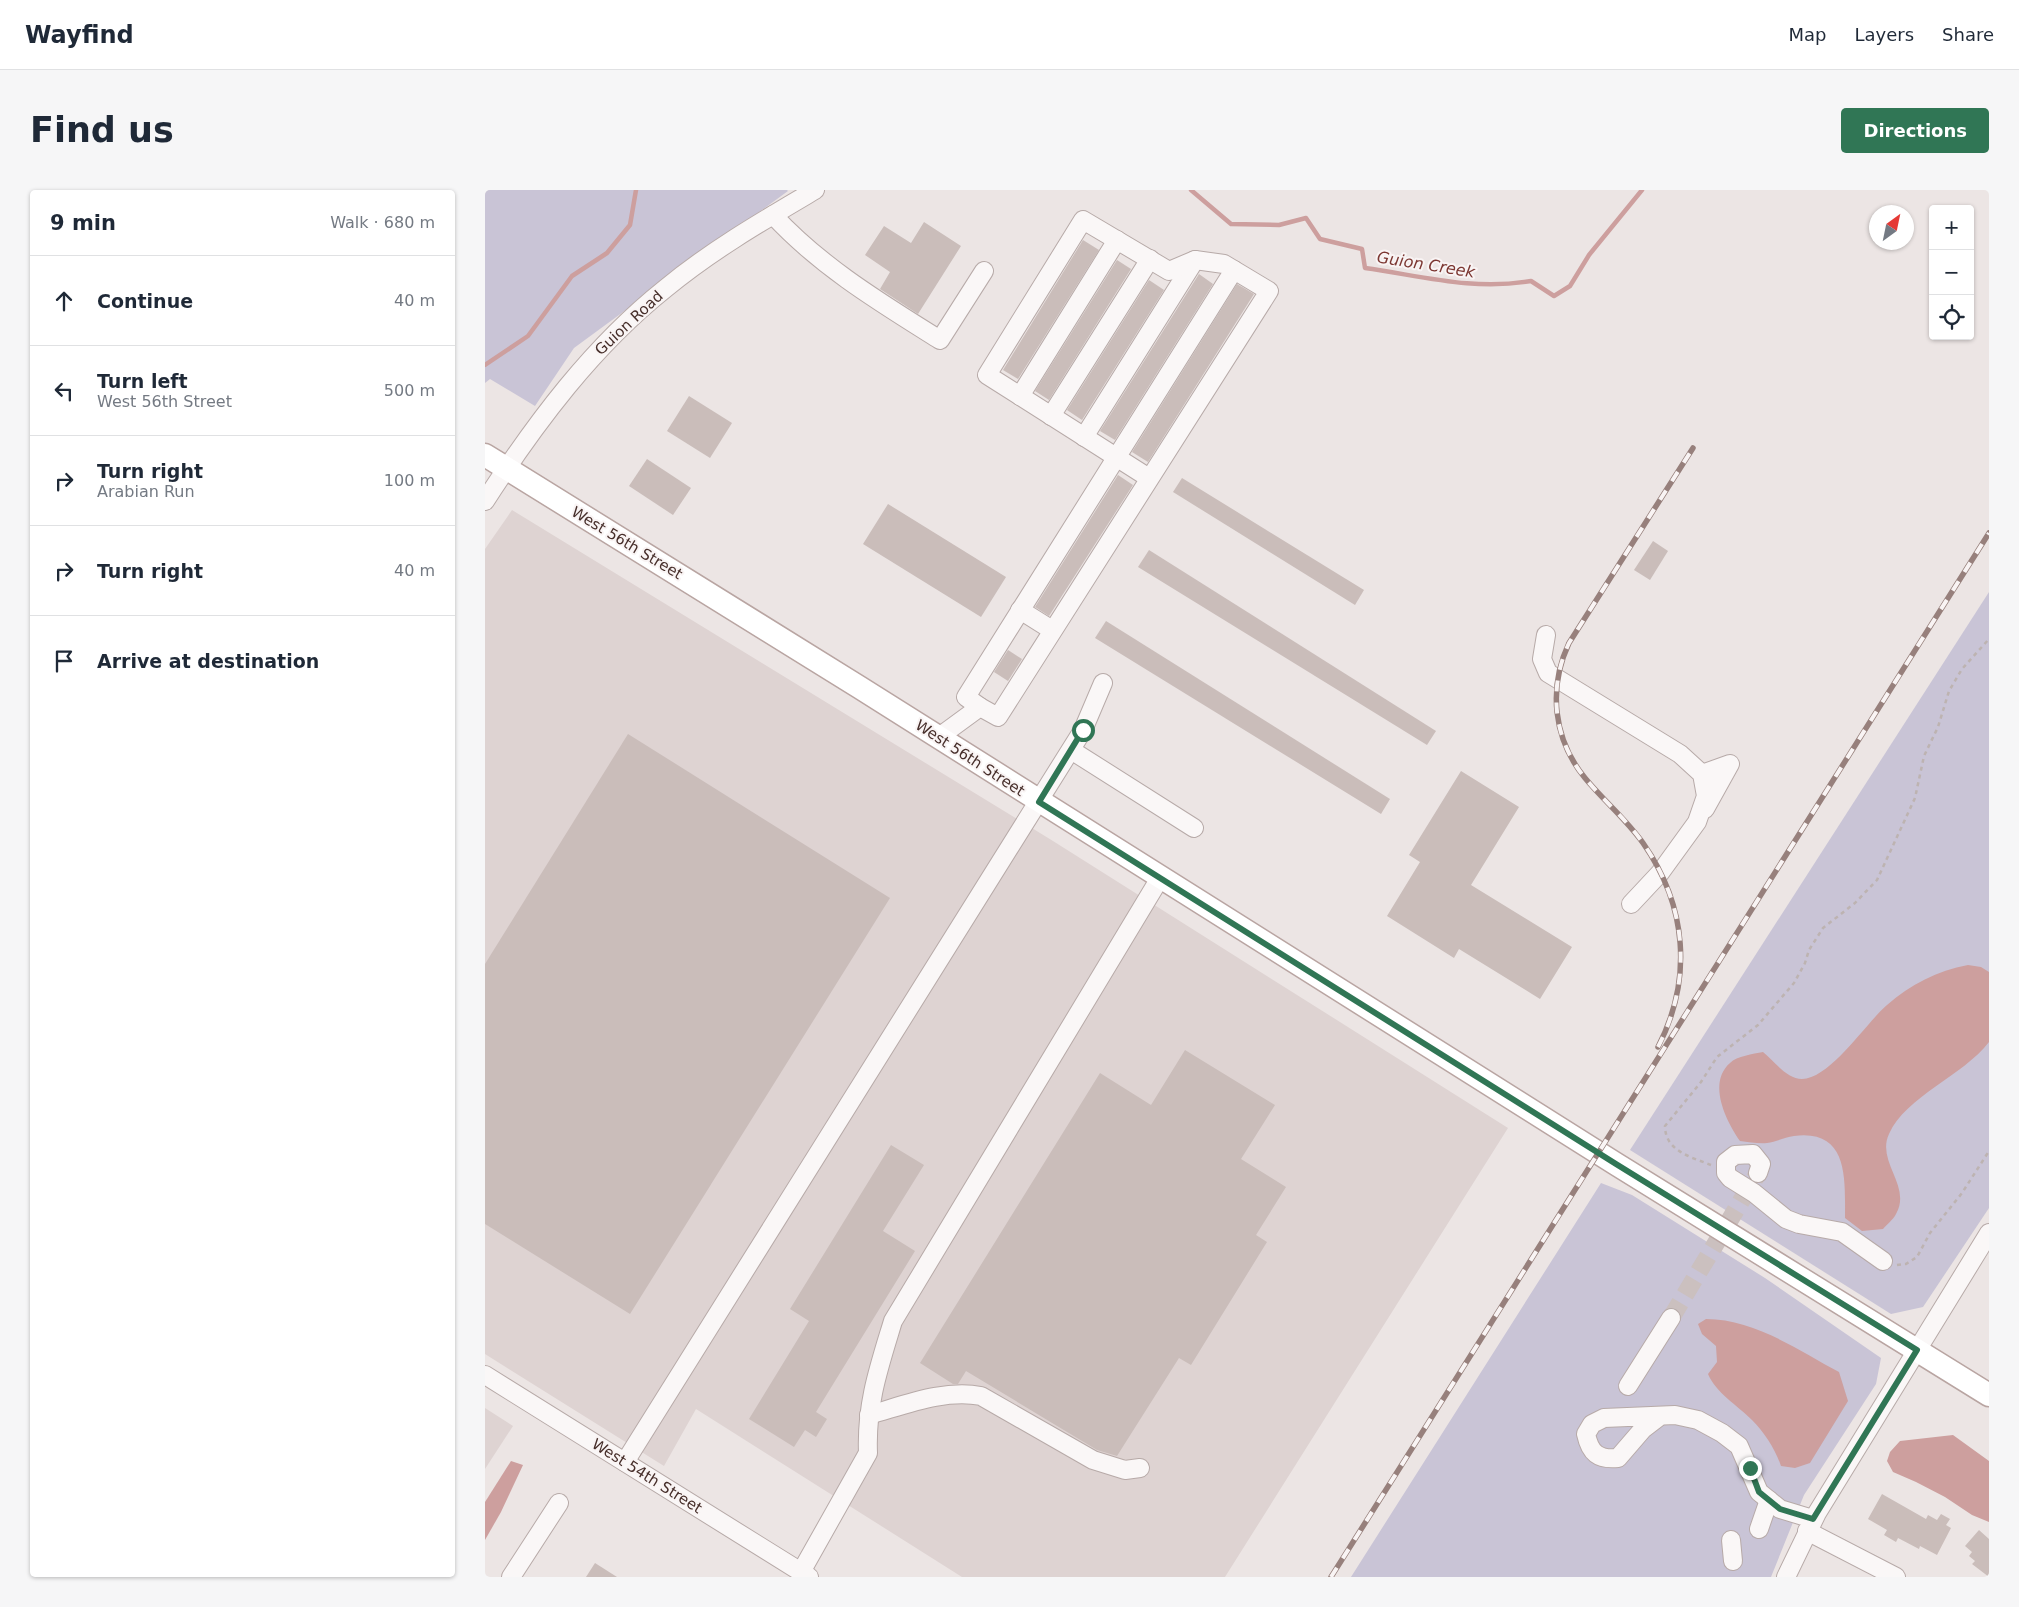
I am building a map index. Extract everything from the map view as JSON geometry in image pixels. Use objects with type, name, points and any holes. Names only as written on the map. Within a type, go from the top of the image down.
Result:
[{"type":"main road","name":"West 56th Street","points":[[485,455],[1616,1164],[1989,1395]]},
{"type":"street","name":"Guion Road","points":[[485,501],[506,469],[574,379],[612,336],[680,276],[815,190]]},
{"type":"street","points":[[773,215],[794,238],[860,290],[940,340],[984,271]]},
{"type":"street","points":[[1149,478],[1115,456],[987,375],[1083,220],[1169,271],[1195,260],[1224,264],[1269,290],[998,717],[966,697],[1115,456],[1234,270]]},
{"type":"street","points":[[1020,396],[1117,240]]},
{"type":"street","points":[[1051,416],[1150,259]]},
{"type":"street","points":[[1084,437],[1195,260]]},
{"type":"street","points":[[1020,610],[1052,630]]},
{"type":"street","points":[[1546,635],[1542,659],[1548,673],[1680,754],[1702,774],[1705,796],[1697,822]]},
{"type":"street","points":[[625,1462],[1071,750],[1083,730],[1103,683]]},
{"type":"street","points":[[939,738],[980,706]]},
{"type":"street","points":[[1071,750],[1194,828]]},
{"type":"street","points":[[1631,904],[1660,872],[1697,822],[1730,764],[1702,774]]},
{"type":"street","points":[[805,1574],[868,1453],[871,1396],[893,1321],[1160,878]]},
{"type":"street","points":[[1758,1173],[1761,1164],[1753,1154],[1735,1155],[1722,1167],[1786,1219],[1799,1224],[1842,1232],[1883,1261]]},
{"type":"street","points":[[1786,1577],[1810,1525],[1989,1233]]},
{"type":"street","points":[[1628,1386],[1671,1318]]},
{"type":"street","name":"West 54th Street","points":[[485,1375],[805,1574]]},
{"type":"street","points":[[869,1415],[943,1395],[973,1394],[1003,1407],[1093,1460],[1125,1470],[1140,1468]]},
{"type":"street","points":[[1660,1416],[1675,1415],[1698,1420],[1722,1433],[1739,1446],[1759,1492],[1780,1509],[1896,1577]]},
{"type":"street","points":[[1759,1529],[1769,1500]]},
{"type":"street","points":[[511,1577],[559,1503]]},
{"type":"street","points":[[1731,1540],[1733,1562]]},
{"type":"path","points":[[1722,1167],[1681,1153],[1671,1146],[1666,1139],[1665,1126],[1701,1082],[1717,1057],[1758,1025],[1794,983],[1805,963],[1809,950],[1823,928],[1855,903],[1877,880],[1915,798],[1924,756],[1938,727],[1949,691],[1963,669],[1989,639]]},
{"type":"path","points":[[1883,1261],[1892,1265],[1906,1264],[1917,1257],[1930,1233],[1962,1194],[1989,1151]]},
{"type":"shaded area","points":[[485,190],[788,191],[574,348],[535,406],[490,379],[485,383]]},
{"type":"shaded area","points":[[512,510],[1053,841],[1508,1128],[1225,1577],[962,1577],[696,1409],[664,1466],[485,1354],[485,549]]},
{"type":"shaded area","points":[[1989,592],[1989,1208],[1923,1307],[1891,1314],[1630,1150]]},
{"type":"shaded area","points":[[1968,965],[1981,967],[1989,972],[1989,1042],[1965,1065],[1908,1108],[1889,1134],[1886,1144],[1887,1154],[1900,1194],[1900,1204],[1895,1216],[1883,1229],[1862,1231],[1845,1218],[1845,1188],[1840,1160],[1834,1149],[1825,1140],[1812,1136],[1794,1136],[1767,1143],[1740,1141],[1729,1123],[1719,1091],[1723,1071],[1730,1063],[1745,1056],[1763,1052],[1791,1076],[1802,1079],[1813,1076],[1836,1060],[1887,1005],[1905,991],[1925,979]]},
{"type":"shaded area","points":[[1601,1183],[1632,1195],[1765,1278],[1881,1358],[1876,1384],[1804,1495],[1771,1577],[1351,1577]]},
{"type":"shaded area","points":[[1706,1319],[1724,1320],[1758,1330],[1775,1337],[1839,1372],[1848,1401],[1810,1463],[1795,1468],[1781,1466],[1773,1447],[1761,1430],[1716,1387],[1708,1374],[1717,1362],[1716,1346],[1702,1334],[1698,1324]]},
{"type":"shaded area","points":[[485,1408],[513,1426],[485,1469]]},
{"type":"shaded area","points":[[1953,1435],[1989,1461],[1989,1522],[1972,1515],[1945,1497],[1893,1472],[1887,1461],[1890,1452],[1900,1441]]},
{"type":"shaded area","points":[[511,1461],[523,1465],[501,1512],[485,1540],[485,1502]]},
{"type":"building","points":[[924,222],[961,246],[918,314],[880,289],[890,272],[865,255],[884,226],[911,243]]},
{"type":"building","points":[[1083,240],[1099,250],[1018,379],[1003,370]]},
{"type":"building","points":[[1117,260],[1131,269],[1049,400],[1035,391]]},
{"type":"building","points":[[1199,274],[1213,284],[1115,440],[1100,431]]},
{"type":"building","points":[[1149,280],[1164,290],[1082,420],[1067,410]]},
{"type":"building","points":[[1237,284],[1254,294],[1148,462],[1132,452]]},
{"type":"building","points":[[689,396],[732,423],[710,458],[667,431]]},
{"type":"building","points":[[647,459],[691,488],[673,515],[629,486]]},
{"type":"building","points":[[1118,475],[1133,485],[1049,616],[1035,607]]},
{"type":"building","points":[[1182,478],[1364,590],[1355,605],[1173,492]]},
{"type":"building","points":[[888,504],[1006,577],[981,617],[863,544]]},
{"type":"building","points":[[1653,541],[1668,551],[1650,580],[1634,570]]},
{"type":"building","points":[[1149,550],[1436,731],[1427,745],[1138,567]]},
{"type":"building","points":[[1106,621],[1390,799],[1381,814],[1095,638]]},
{"type":"building","points":[[1008,650],[1022,659],[1008,681],[994,672]]},
{"type":"building","points":[[628,734],[890,898],[630,1314],[485,1224],[485,964]]},
{"type":"building","points":[[1461,771],[1519,807],[1471,885],[1572,947],[1540,999],[1459,949],[1454,958],[1387,916],[1420,862],[1409,855]]},
{"type":"building","points":[[1185,1050],[1275,1105],[1241,1159],[1286,1187],[1256,1235],[1267,1242],[1191,1365],[1179,1358],[1117,1456],[1097,1450],[966,1371],[958,1384],[953,1384],[920,1363],[1100,1073],[1151,1105]]},
{"type":"building","points":[[891,1145],[924,1165],[883,1231],[915,1251],[816,1412],[827,1419],[816,1437],[805,1430],[794,1447],[749,1419],[809,1321],[790,1309]]},
{"type":"building","points":[[1882,1494],[1926,1519],[1928,1515],[1937,1520],[1941,1514],[1950,1519],[1946,1525],[1951,1528],[1937,1555],[1920,1546],[1919,1549],[1898,1538],[1896,1542],[1884,1535],[1887,1530],[1868,1519]]},
{"type":"building","points":[[1979,1530],[1989,1539],[1989,1577],[1972,1564],[1975,1561],[1969,1556],[1972,1552],[1965,1546]]},
{"type":"building","points":[[595,1563],[617,1577],[586,1577]]},
{"type":"waterway","name":"Guion Creek","points":[[485,365],[528,336],[572,276],[607,253],[630,225],[636,190]]},
{"type":"waterway","name":"Guion Creek","points":[[1191,190],[1231,224],[1279,225],[1306,218],[1320,239],[1362,249],[1365,268],[1468,283],[1510,284],[1531,281],[1554,296],[1570,286],[1589,255],[1642,190]]},
{"type":"tunnel","points":[[1671,1318],[1758,1173]]},
{"type":"railway","points":[[1658,1047],[1677,995],[1680,969],[1680,943],[1676,917],[1669,892],[1658,867],[1643,843],[1574,763],[1560,730],[1556,695],[1562,660],[1569,643],[1693,448]]},
{"type":"railway","points":[[1331,1577],[1989,533]]},
{"type":"route","points":[[1083,730],[1039,802],[1616,1164],[1917,1350],[1905,1373],[1813,1519],[1780,1509],[1759,1492],[1750,1468]]}]
